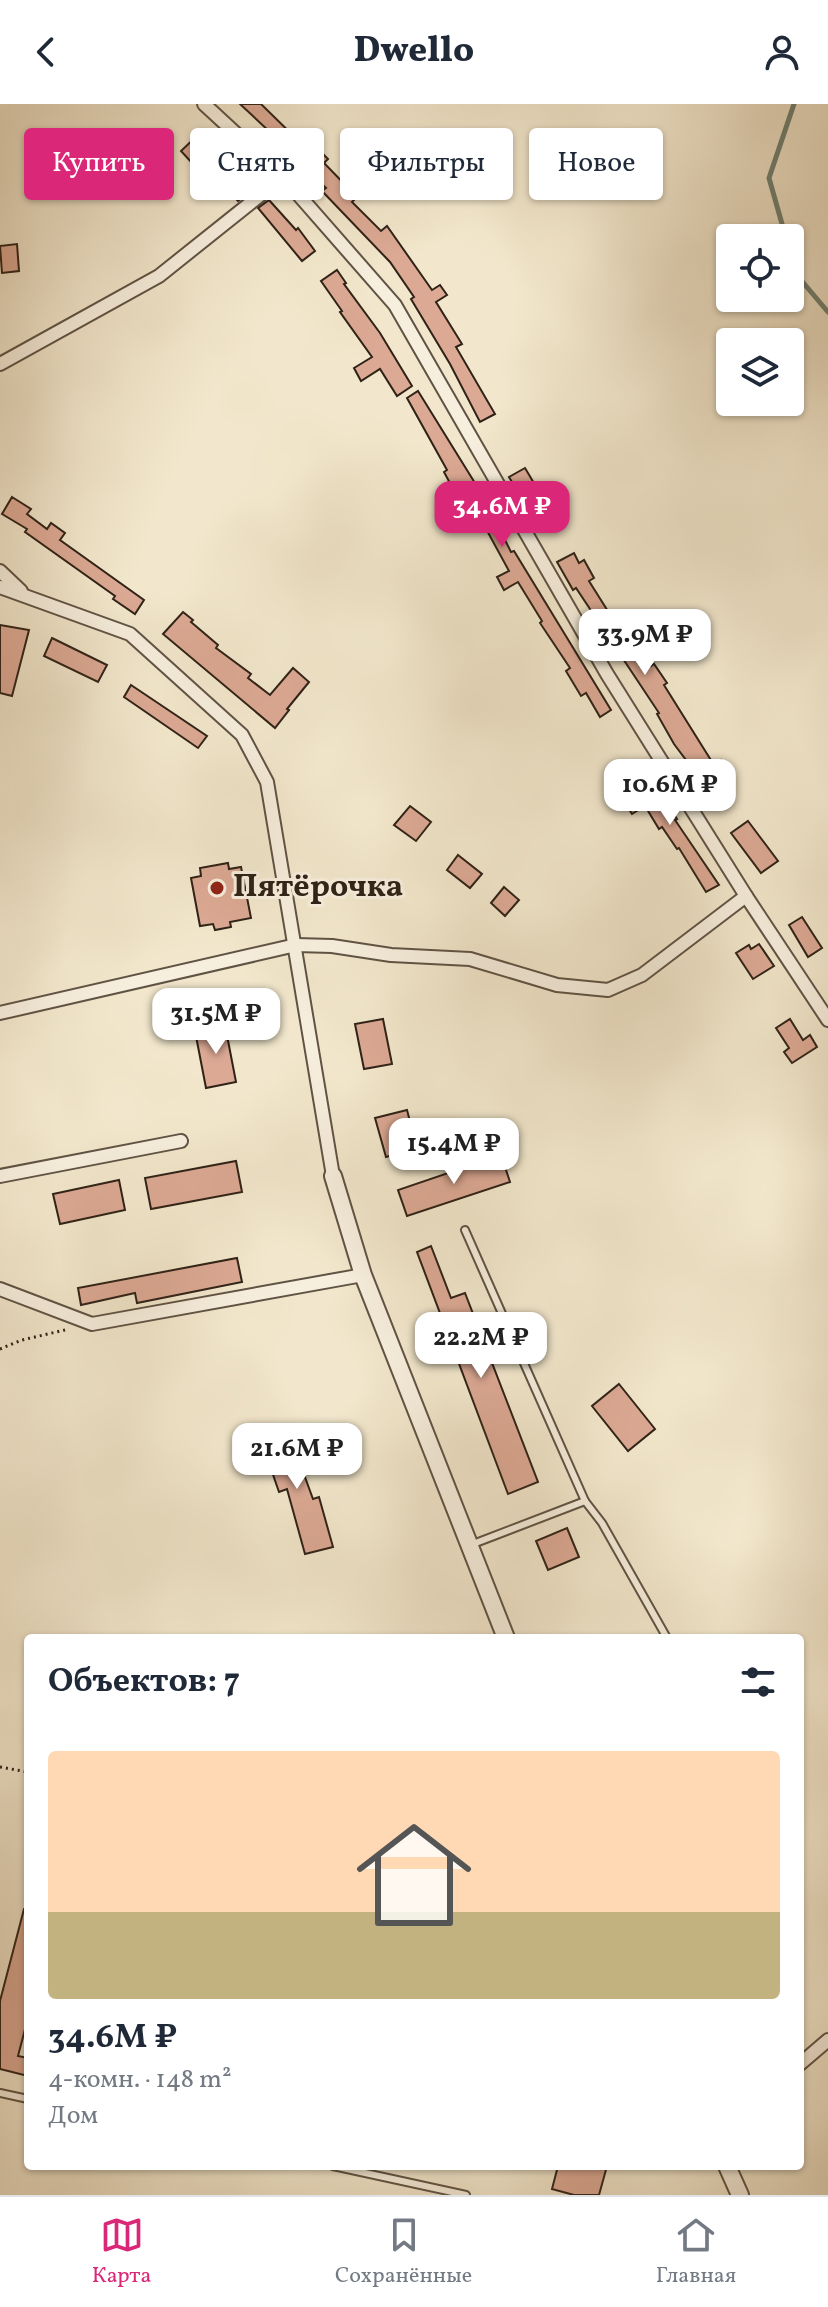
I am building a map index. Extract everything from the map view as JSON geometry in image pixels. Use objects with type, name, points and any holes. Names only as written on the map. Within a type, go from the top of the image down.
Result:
[{"type":"street","points":[[204,104],[230,128]]},
{"type":"street","points":[[0,364],[159,276],[254,200]]},
{"type":"street","points":[[303,200],[395,305],[607,674],[828,1020]]},
{"type":"street","points":[[0,571],[24,594]]},
{"type":"street","points":[[0,587],[130,634],[242,735],[267,782],[333,1176],[363,1275],[504,1634]]},
{"type":"street","points":[[0,1013],[296,945],[470,959],[557,985],[608,990],[642,975],[746,896]]},
{"type":"street","points":[[0,1176],[181,1141]]},
{"type":"street","points":[[0,1289],[92,1324],[363,1275]]},
{"type":"street","points":[[804,2061],[828,2040]]},
{"type":"street","points":[[729,2170],[740,2195]]},
{"type":"lane","points":[[465,1230],[585,1501],[602,1523],[665,1634]]},
{"type":"lane","points":[[470,1546],[585,1501]]},
{"type":"lane","points":[[0,2093],[24,2098]]},
{"type":"lane","points":[[351,2170],[466,2195]]},
{"type":"path","points":[[0,1349],[22,1340],[92,1324]]},
{"type":"path","points":[[0,1767],[24,1771]]},
{"type":"building","points":[[240,104],[261,104],[285,128],[266,128]]},
{"type":"building","points":[[190,142],[190,161],[181,151]]},
{"type":"building","points":[[324,163],[340,179],[340,200],[354,200],[352,202],[381,231],[387,226],[432,290],[440,285],[447,295],[436,302],[462,344],[456,347],[495,414],[480,422],[411,299],[414,297],[390,262],[324,193]]},
{"type":"building","points":[[269,200],[296,230],[298,228],[315,251],[302,261],[258,208]]},
{"type":"building","points":[[17,244],[19,271],[2,273],[0,246]]},
{"type":"building","points":[[337,270],[412,386],[397,396],[380,369],[361,381],[354,368],[372,357],[321,281]]},
{"type":"building","points":[[418,391],[483,496],[511,552],[514,551],[611,710],[600,717],[586,693],[581,696],[566,671],[570,668],[518,582],[504,590],[497,577],[509,571],[484,525],[472,531],[455,499],[448,503],[442,491],[451,485],[444,472],[447,470],[407,398]]},
{"type":"building","points":[[525,468],[538,490],[522,499],[509,477]]},
{"type":"building","points":[[12,497],[31,509],[27,514],[47,529],[51,523],[65,533],[60,540],[144,600],[135,614],[113,599],[115,596],[25,532],[27,529],[2,514]]},
{"type":"building","points":[[574,553],[579,563],[584,560],[594,578],[589,581],[628,643],[634,639],[651,666],[654,664],[667,683],[664,685],[714,765],[721,760],[729,772],[707,788],[674,744],[659,713],[576,588],[573,590],[557,562]]},
{"type":"building","points":[[183,612],[218,645],[216,648],[251,674],[248,678],[270,695],[293,668],[309,682],[275,728],[163,634]]},
{"type":"building","points":[[0,625],[29,630],[12,696],[0,693]]},
{"type":"building","points":[[52,638],[107,665],[98,682],[44,656]]},
{"type":"building","points":[[131,685],[207,736],[198,748],[124,697]]},
{"type":"building","points":[[647,770],[675,820],[719,885],[706,892],[679,848],[662,827],[659,829],[645,806],[632,814],[625,803],[645,790],[636,776]]},
{"type":"building","points":[[410,806],[431,822],[416,841],[394,825]]},
{"type":"building","points":[[748,821],[778,861],[761,873],[731,833]]},
{"type":"building","points":[[458,855],[482,874],[470,888],[447,870]]},
{"type":"building","points":[[228,863],[229,869],[241,867],[251,918],[230,922],[231,927],[215,930],[213,924],[200,926],[191,878],[201,876],[200,868]]},
{"type":"building","points":[[504,887],[519,900],[505,916],[491,903]]},
{"type":"building","points":[[802,917],[822,948],[808,957],[789,925]]},
{"type":"building","points":[[759,944],[774,966],[753,979],[736,953],[749,945],[751,949]]},
{"type":"building","points":[[383,1019],[392,1064],[364,1069],[355,1024]]},
{"type":"building","points":[[790,1019],[803,1040],[810,1035],[817,1047],[792,1063],[784,1052],[789,1048],[776,1028]]},
{"type":"building","points":[[225,1025],[236,1082],[206,1088],[195,1031]]},
{"type":"building","points":[[407,1110],[417,1148],[386,1157],[375,1118]]},
{"type":"building","points":[[501,1155],[510,1182],[407,1216],[398,1190]]},
{"type":"building","points":[[236,1161],[242,1192],[151,1209],[145,1178]]},
{"type":"building","points":[[119,1180],[125,1210],[60,1224],[53,1194]]},
{"type":"building","points":[[431,1246],[451,1298],[465,1293],[538,1482],[508,1494],[417,1252]]},
{"type":"building","points":[[237,1258],[242,1282],[137,1303],[135,1293],[81,1305],[78,1288]]},
{"type":"building","points":[[619,1384],[655,1429],[628,1451],[592,1406]]},
{"type":"building","points":[[287,1428],[313,1499],[319,1497],[333,1547],[305,1554],[287,1489],[279,1492],[260,1437]]},
{"type":"building","points":[[567,1528],[579,1557],[548,1570],[536,1541]]},
{"type":"building","points":[[24,1909],[24,2033],[18,2056],[24,2057],[24,2075],[0,2069],[0,2001]]},
{"type":"building","points":[[557,2170],[606,2170],[599,2195],[574,2195],[552,2189]]},
{"type":"waterway","points":[[782,224],[769,178],[794,104]]},
{"type":"waterway","points":[[804,284],[828,312]]},
{"type":"place","name":"Пятёрочка","points":[[217,888]]}]
